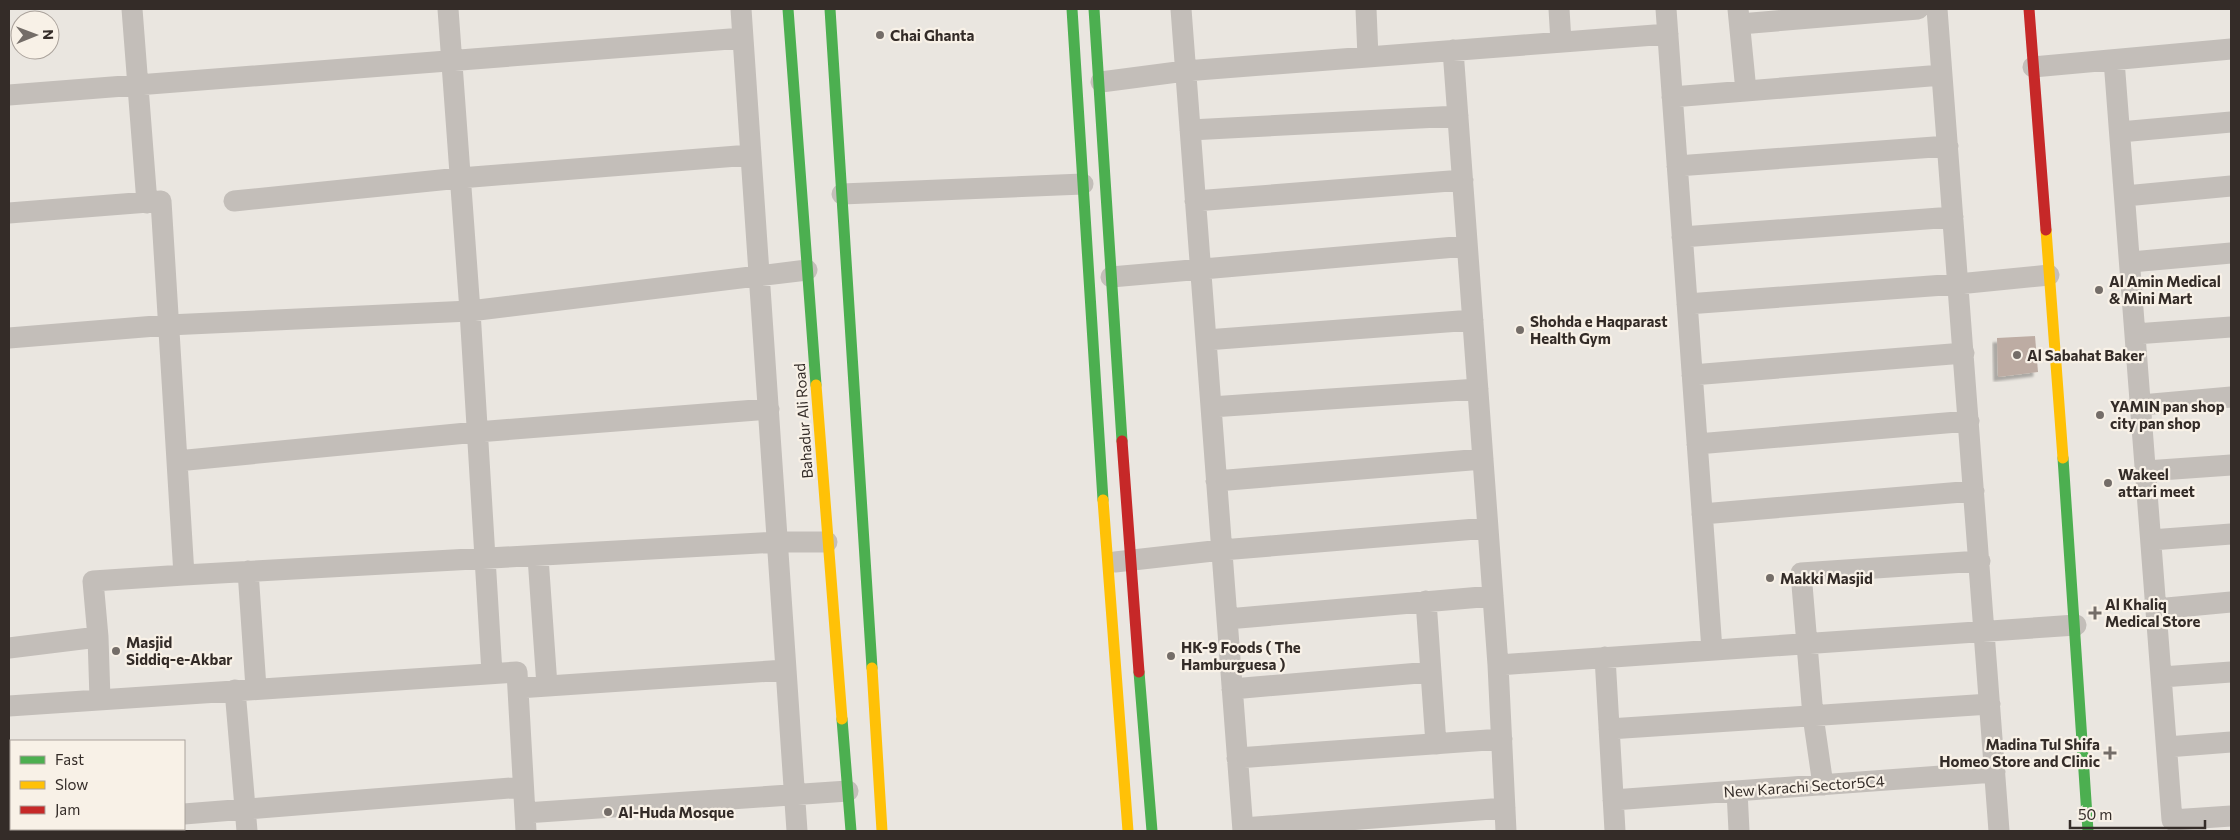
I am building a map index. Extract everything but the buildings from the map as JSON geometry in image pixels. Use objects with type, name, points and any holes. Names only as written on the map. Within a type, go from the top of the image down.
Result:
[{"type":"street","points":[[132,9],[147,203]]},
{"type":"street","points":[[448,9],[470,311],[492,673]]},
{"type":"street","points":[[741,9],[798,831]]},
{"type":"street","name":"Bahadur Ali Road","points":[[788,9],[827,542],[851,831]]},
{"type":"street","points":[[830,9],[882,831]]},
{"type":"street","points":[[1072,9],[1079,84],[1083,184],[1107,563],[1128,831]]},
{"type":"street","points":[[1094,9],[1102,82],[1110,277],[1129,560],[1152,831]]},
{"type":"street","points":[[1181,9],[1243,830],[1505,808]]},
{"type":"street","points":[[1366,9],[1368,57]]},
{"type":"street","points":[[1559,9],[1561,42]]},
{"type":"street","points":[[1666,9],[1712,650]]},
{"type":"street","points":[[1746,91],[1739,16],[1918,9]]},
{"type":"street","points":[[1937,9],[1999,831]]},
{"type":"street","points":[[2029,9],[2076,625],[2088,831]]},
{"type":"street","points":[[1102,82],[1185,71],[1668,34]]},
{"type":"street","points":[[9,95],[743,38]]},
{"type":"street","points":[[2033,67],[2231,49]]},
{"type":"street","points":[[1454,50],[1498,665],[1506,831]]},
{"type":"street","points":[[2114,60],[2131,262],[2172,820],[2231,816]]},
{"type":"street","points":[[1672,97],[1942,75]]},
{"type":"street","points":[[1190,130],[1458,116]]},
{"type":"street","points":[[2120,132],[2231,122]]},
{"type":"street","points":[[1677,166],[1948,146]]},
{"type":"street","points":[[234,201],[460,178],[750,155]]},
{"type":"street","points":[[1195,201],[1463,180]]},
{"type":"street","points":[[842,194],[1083,184]]},
{"type":"street","points":[[2125,196],[2231,186]]},
{"type":"street","points":[[9,213],[161,201],[184,575]]},
{"type":"street","points":[[1682,237],[1953,217]]},
{"type":"street","points":[[1110,277],[1200,271],[1467,246]]},
{"type":"street","points":[[2131,262],[2231,253]]},
{"type":"street","points":[[9,338],[168,325],[470,311],[807,270]]},
{"type":"street","points":[[1687,304],[1958,284],[2049,275]]},
{"type":"street","points":[[1206,340],[1473,320]]},
{"type":"street","points":[[2135,334],[2231,327]]},
{"type":"street","points":[[1692,375],[1964,353]]},
{"type":"street","points":[[1211,407],[1478,389]]},
{"type":"street","points":[[2141,405],[2231,398]]},
{"type":"street","points":[[177,461],[477,432],[769,409]]},
{"type":"street","points":[[1697,444],[1969,421]]},
{"type":"street","points":[[1216,481],[1483,459]]},
{"type":"street","points":[[2146,472],[2231,465]]},
{"type":"street","points":[[1702,514],[1974,491]]},
{"type":"street","points":[[1107,563],[1222,550],[1488,528]]},
{"type":"street","points":[[2151,540],[2231,534]]},
{"type":"street","points":[[100,699],[98,637],[93,581],[778,542],[827,542]]},
{"type":"street","points":[[538,557],[547,686]]},
{"type":"street","points":[[1823,785],[1813,716],[1801,573],[1980,561]]},
{"type":"street","points":[[248,571],[256,688]]},
{"type":"street","points":[[1227,619],[1493,596]]},
{"type":"street","points":[[1426,601],[1436,744]]},
{"type":"street","points":[[2156,609],[2231,602]]},
{"type":"street","points":[[1498,665],[2076,625]]},
{"type":"street","points":[[9,648],[98,637]]},
{"type":"street","points":[[1604,657],[1615,831]]},
{"type":"street","points":[[518,688],[786,670]]},
{"type":"street","points":[[9,706],[517,672],[525,822],[795,794],[848,791]]},
{"type":"street","points":[[1232,689],[1431,672]]},
{"type":"street","points":[[2162,677],[2231,672]]},
{"type":"street","points":[[235,690],[246,831]]},
{"type":"street","points":[[1609,730],[1990,704]]},
{"type":"street","points":[[1238,758],[1502,739]]},
{"type":"street","points":[[2167,747],[2231,742]]},
{"type":"street","name":"New Karachi Sector5C4","points":[[1613,800],[1995,772]]},
{"type":"street","points":[[185,814],[523,787]]},
{"type":"street","points":[[1737,791],[1739,831]]},
{"type":"traffic: fast","points":[[788,9],[816,385]]},
{"type":"traffic: fast","points":[[830,9],[872,668]]},
{"type":"traffic: fast","points":[[1072,9],[1103,500]]},
{"type":"traffic: fast","points":[[1094,9],[1122,441]]},
{"type":"traffic: fast","points":[[2063,458],[2088,831]]},
{"type":"traffic: fast","points":[[1139,672],[1152,831]]},
{"type":"traffic: fast","points":[[842,719],[851,831]]},
{"type":"traffic: slow","points":[[2046,230],[2063,458]]},
{"type":"traffic: slow","points":[[816,385],[842,719]]},
{"type":"traffic: slow","points":[[1103,500],[1128,831]]},
{"type":"traffic: slow","points":[[872,668],[882,831]]},
{"type":"traffic: jam","points":[[2029,9],[2046,230]]},
{"type":"traffic: jam","points":[[1122,441],[1139,672]]},
{"type":"place","name":"Chai Ghanta","points":[[880,35]]},
{"type":"place","name":"Al Amin Medical & Mini Mart","points":[[2099,290]]},
{"type":"place","name":"Shohda e Haqparast Health Gym","points":[[1520,330]]},
{"type":"place","name":"Al Sabahat Baker","points":[[2017,355]]},
{"type":"place","name":"YAMIN pan shop city pan shop","points":[[2100,415]]},
{"type":"place","name":"Wakeel attari meet","points":[[2108,483]]},
{"type":"place","name":"Makki Masjid","points":[[1770,578]]},
{"type":"place","name":"Al Khaliq Medical Store","points":[[2095,613]]},
{"type":"place","name":"Masjid Siddiq-e-Akbar","points":[[116,651]]},
{"type":"place","name":"HK-9 Foods ( The Hamburguesa )","points":[[1171,656]]},
{"type":"place","name":"Madina Tul Shifa Homeo Store and Clinic","points":[[2110,753]]},
{"type":"place","name":"Al-Huda Mosque","points":[[608,812]]}]
